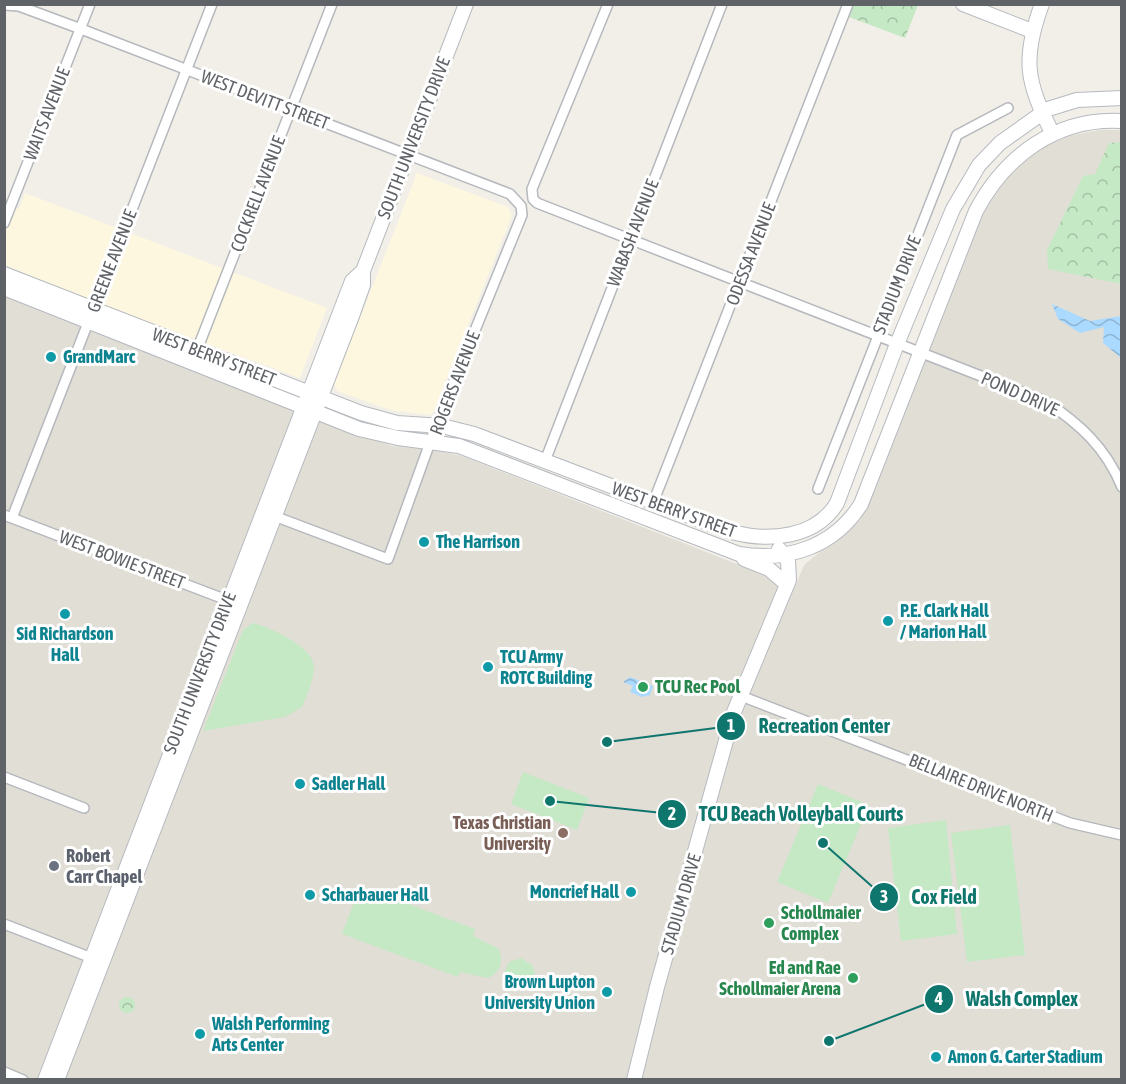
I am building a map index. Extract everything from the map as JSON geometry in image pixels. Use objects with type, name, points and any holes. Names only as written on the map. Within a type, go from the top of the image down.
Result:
[{"type":"main road","name":"SOUTH UNIVERSITY DRIVE","points":[[45,1080],[96,960],[314,396],[352,281],[363,271],[466,4]]},
{"type":"main road","points":[[963,4],[1032,31]]},
{"type":"main road","points":[[1042,4],[1032,31],[1029,70],[1039,99],[1055,132]]},
{"type":"main road","points":[[1039,99],[1064,104],[1098,98],[1122,98]]},
{"type":"main road","points":[[784,555],[793,541],[829,515],[842,494],[897,344],[961,194],[984,159],[1014,132],[1039,99]]},
{"type":"main road","points":[[1014,132],[1039,99]]},
{"type":"main road","name":"WEST BERRY STREET","points":[[4,274],[91,315],[151,347],[374,433],[433,441],[471,450],[707,542],[753,556],[784,555],[808,550],[838,531],[861,504],[983,198],[1009,162],[1055,132],[1092,122],[1122,121]]},
{"type":"main road","name":"WEST BERRY STREET","points":[[4,288],[197,350],[380,419],[411,425],[436,426],[474,434],[732,532],[762,538],[812,528]]},
{"type":"main road","points":[[151,347],[162,345],[189,352],[197,350]]},
{"type":"main road","name":"SOUTH UNIVERSITY DRIVE","points":[[234,603],[274,516],[309,409]]},
{"type":"main road","points":[[374,433],[427,434],[436,426]]},
{"type":"main road","points":[[471,450],[488,451],[529,464],[545,461]]},
{"type":"main road","points":[[544,479],[555,474],[595,488],[608,486]]},
{"type":"main road","points":[[707,542],[770,569],[786,580],[788,561],[776,546],[762,538]]},
{"type":"main road","name":"STADIUM DRIVE","points":[[634,1080],[657,987],[734,712],[783,596],[786,580],[808,550]]},
{"type":"main road","name":"SOUTH UNIVERSITY DRIVE","points":[[57,1080],[96,960]]},
{"type":"street","name":"WAITS AVENUE","points":[[4,223],[90,4]]},
{"type":"street","name":"GREENE AVENUE","points":[[8,516],[91,315],[212,4]]},
{"type":"street","name":"COCKRELL AVENUE","points":[[197,350],[333,4]]},
{"type":"street","points":[[608,4],[532,189],[533,199],[542,206],[920,353]]},
{"type":"street","name":"WABASH AVENUE","points":[[545,461],[722,4]]},
{"type":"street","name":"ODESSA AVENUE","points":[[653,503],[848,4]]},
{"type":"street","name":"WEST DEVITT STREET","points":[[4,5],[19,6],[81,29],[510,194],[521,206]]},
{"type":"street","name":"STADIUM DRIVE","points":[[818,489],[957,135],[1008,108]]},
{"type":"street","name":"ROGERS AVENUE","points":[[274,516],[388,559],[433,441],[436,426],[522,215],[521,206]]},
{"type":"street","name":"POND DRIVE","points":[[920,353],[1046,401],[1066,415],[1101,449],[1122,487]]},
{"type":"street","name":"WEST BOWIE STREET","points":[[8,516],[234,603]]},
{"type":"street","name":"BELLAIRE DRIVE NORTH","points":[[741,696],[1070,823],[1122,836]]},
{"type":"street","points":[[4,777],[84,808]]},
{"type":"street","points":[[4,924],[96,960]]},
{"type":"street","points":[[4,1072],[23,1080]]},
{"type":"shaded area","name":"Texas Christian University","points":[[1099,130],[1121,130],[1121,1079],[5,1079],[4,295],[392,446],[424,448],[462,456],[795,587],[804,565],[860,520],[979,216],[995,190],[1018,163],[1040,148],[1069,136]]},
{"type":"shaded area","points":[[417,173],[508,207],[512,215],[433,413],[429,415],[390,410],[337,391],[334,384]]},
{"type":"shaded area","points":[[25,193],[327,308],[300,378],[111,309],[5,265],[4,203],[19,209]]},
{"type":"green space","points":[[854,4],[918,5],[905,38],[849,17]]},
{"type":"green space","points":[[1121,142],[1121,284],[1048,269],[1047,250],[1083,176],[1095,174],[1109,143]]},
{"type":"green space","points":[[253,623],[270,629],[299,645],[312,659],[313,676],[302,707],[285,717],[203,731],[243,630]]},
{"type":"green space","points":[[523,772],[589,798],[577,830],[511,804]]},
{"type":"green space","points":[[818,784],[869,805],[828,903],[777,882]]},
{"type":"green space","points":[[946,820],[957,934],[901,941],[888,828]]},
{"type":"green space","points":[[1010,825],[1025,955],[967,962],[951,833]]},
{"type":"green space","points":[[360,886],[475,929],[473,936],[499,949],[501,958],[498,970],[488,978],[460,972],[458,977],[342,934]]},
{"type":"green space","points":[[521,958],[532,965],[535,973],[529,979],[530,986],[518,990],[509,986],[504,973],[509,962]]},
{"type":"green space","points":[[127,997],[135,1005],[127,1013],[119,1005]]},
{"type":"water","points":[[1052,304],[1090,321],[1121,316],[1121,358],[1103,343],[1104,327],[1080,333],[1058,319]]},
{"type":"water","name":"TCU Rec Pool","points":[[630,677],[653,686],[650,695],[642,697],[630,692],[633,686],[623,682]]},
{"type":"place","name":"GrandMarc","points":[[51,357]]},
{"type":"place","name":"The Harrison","points":[[424,542]]},
{"type":"place","name":"Sid Richardson Hall","points":[[65,614]]},
{"type":"place","name":"P.E. Clark Hall / Marion Hall","points":[[888,621]]},
{"type":"place","name":"TCU Army ROTC Building","points":[[488,667]]},
{"type":"place","name":"TCU Rec Pool","points":[[643,687]]},
{"type":"place","name":"Recreation Center","points":[[607,742]]},
{"type":"place","name":"Sadler Hall","points":[[300,784]]},
{"type":"place","name":"TCU Beach Volleyball Courts","points":[[550,801]]},
{"type":"place","name":"Texas Christian University","points":[[563,833]]},
{"type":"place","name":"Cox Field","points":[[823,843]]},
{"type":"place","name":"Robert Carr Chapel","points":[[54,866]]},
{"type":"place","name":"Moncrief Hall","points":[[631,892]]},
{"type":"place","name":"Scharbauer Hall","points":[[310,895]]},
{"type":"place","name":"Schollmaier Complex","points":[[769,923]]},
{"type":"place","name":"Ed and Rae Schollmaier Arena","points":[[853,978]]},
{"type":"place","name":"Brown Lupton University Union","points":[[607,992]]},
{"type":"place","name":"Walsh Performing Arts Center","points":[[200,1034]]},
{"type":"place","name":"Walsh Complex","points":[[829,1041]]},
{"type":"place","name":"Amon G. Carter Stadium","points":[[936,1057]]}]
